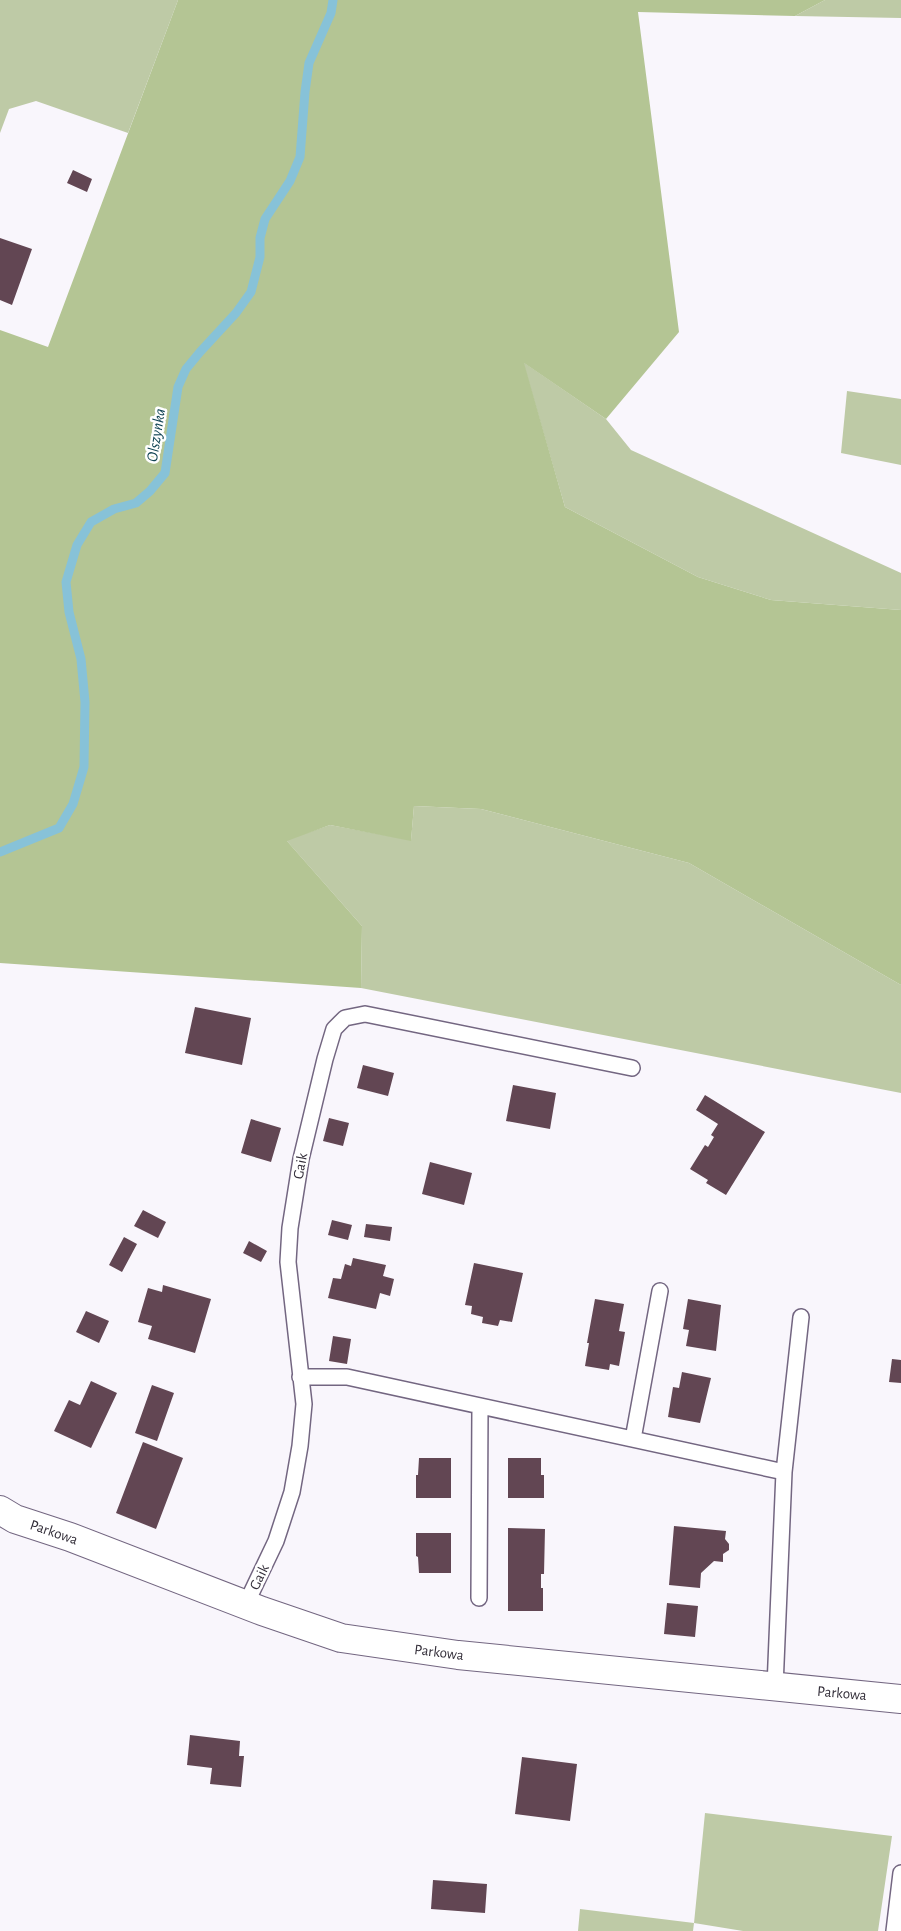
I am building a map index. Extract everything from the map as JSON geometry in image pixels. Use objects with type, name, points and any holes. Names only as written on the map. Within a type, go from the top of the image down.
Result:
[{"type":"street","name":"Parkowa","points":[[0,1510],[15,1519],[70,1537],[340,1638],[458,1655],[901,1698]]},
{"type":"lane","name":"Gaik","points":[[246,1604],[276,1542],[292,1492],[300,1446],[304,1404],[288,1262],[290,1228],[301,1159],[334,1029],[345,1018],[365,1014],[632,1068]]},
{"type":"lane","points":[[633,1439],[660,1291]]},
{"type":"lane","points":[[775,1687],[784,1472],[801,1317]]},
{"type":"lane","points":[[300,1377],[347,1377],[784,1472]]},
{"type":"lane","points":[[479,1598],[480,1406]]},
{"type":"lane","points":[[894,1931],[901,1874]]},
{"type":"green space","points":[[0,0],[178,0],[128,133],[36,101],[9,109],[0,133]]},
{"type":"green space","points":[[178,0],[825,0],[795,16],[638,12],[679,332],[606,419],[524,363],[565,507],[698,577],[771,600],[901,610],[901,985],[689,863],[481,809],[414,806],[411,841],[330,825],[287,841],[362,926],[361,988],[0,963],[0,330],[48,347]]},
{"type":"green space","points":[[825,0],[901,0],[901,18],[795,16]]},
{"type":"green space","points":[[523,362],[606,419],[631,450],[901,573],[901,610],[771,600],[698,577],[565,507]]},
{"type":"green space","points":[[847,391],[901,399],[901,465],[841,453]]},
{"type":"green space","points":[[414,806],[481,809],[689,863],[901,985],[901,1093],[361,988],[362,926],[286,840],[330,825],[411,840]]},
{"type":"green space","points":[[705,1813],[892,1836],[878,1931],[743,1931],[694,1923]]},
{"type":"green space","points":[[580,1909],[694,1923],[693,1931],[578,1931]]},
{"type":"building","points":[[73,170],[92,179],[87,192],[67,183]]},
{"type":"building","points":[[0,238],[32,249],[12,305],[0,300]]},
{"type":"building","points":[[195,1007],[251,1018],[242,1065],[185,1053]]},
{"type":"building","points":[[363,1065],[394,1073],[388,1096],[357,1088]]},
{"type":"building","points":[[513,1085],[556,1093],[550,1129],[506,1121]]},
{"type":"building","points":[[705,1095],[765,1132],[726,1195],[706,1183],[708,1180],[690,1169],[705,1145],[708,1147],[714,1137],[711,1135],[718,1124],[696,1110]]},
{"type":"building","points":[[329,1118],[349,1123],[343,1146],[323,1141]]},
{"type":"building","points":[[251,1119],[281,1128],[271,1162],[241,1153]]},
{"type":"building","points":[[430,1162],[472,1173],[464,1205],[422,1194]]},
{"type":"building","points":[[143,1210],[166,1222],[158,1238],[134,1226]]},
{"type":"building","points":[[332,1220],[352,1225],[348,1240],[328,1235]]},
{"type":"building","points":[[366,1224],[392,1227],[390,1241],[364,1237]]},
{"type":"building","points":[[124,1237],[137,1244],[122,1272],[109,1265]]},
{"type":"building","points":[[249,1241],[267,1251],[261,1262],[243,1253]]},
{"type":"building","points":[[353,1258],[386,1265],[383,1276],[394,1279],[390,1296],[380,1293],[376,1309],[328,1298],[333,1278],[341,1279],[345,1264],[351,1266]]},
{"type":"building","points":[[474,1263],[523,1273],[512,1322],[500,1320],[498,1326],[482,1323],[483,1317],[471,1314],[472,1306],[465,1305]]},
{"type":"building","points":[[163,1285],[211,1299],[195,1353],[148,1339],[152,1326],[138,1322],[148,1288],[162,1292]]},
{"type":"building","points":[[595,1299],[624,1304],[619,1331],[625,1332],[619,1366],[610,1364],[609,1370],[585,1366]]},
{"type":"building","points":[[688,1299],[721,1305],[716,1351],[686,1346],[689,1330],[683,1329]]},
{"type":"building","points":[[86,1311],[109,1321],[99,1343],[76,1332]]},
{"type":"building","points":[[333,1336],[351,1339],[347,1364],[329,1361]]},
{"type":"building","points":[[892,1359],[901,1360],[901,1383],[889,1382]]},
{"type":"building","points":[[682,1372],[711,1378],[700,1423],[668,1417],[673,1387],[679,1388]]},
{"type":"building","points":[[91,1381],[117,1393],[91,1448],[54,1431],[69,1400],[80,1405]]},
{"type":"building","points":[[152,1385],[174,1393],[157,1441],[135,1433]]},
{"type":"building","points":[[143,1442],[183,1458],[156,1529],[116,1513]]},
{"type":"building","points":[[419,1458],[451,1458],[451,1498],[416,1498],[416,1475],[418,1475]]},
{"type":"building","points":[[508,1458],[541,1458],[541,1475],[544,1475],[544,1498],[508,1498]]},
{"type":"building","points":[[674,1526],[726,1531],[725,1539],[729,1544],[729,1550],[723,1554],[723,1562],[714,1561],[701,1573],[700,1588],[669,1585]]},
{"type":"building","points":[[508,1528],[545,1529],[544,1574],[541,1574],[543,1611],[508,1611]]},
{"type":"building","points":[[416,1533],[451,1533],[451,1573],[419,1573],[418,1557],[416,1556]]},
{"type":"building","points":[[667,1603],[698,1606],[695,1637],[664,1634]]},
{"type":"building","points":[[190,1735],[240,1741],[239,1756],[244,1756],[241,1787],[210,1784],[212,1768],[187,1765]]},
{"type":"building","points":[[522,1757],[577,1764],[570,1821],[515,1814]]},
{"type":"building","points":[[433,1880],[487,1884],[485,1913],[431,1909]]},
{"type":"waterway","name":"Olszynka","points":[[0,852],[59,828],[73,804],[84,767],[85,702],[81,659],[69,612],[66,582],[77,545],[91,522],[114,509],[136,503],[150,491],[165,473],[178,387],[186,369],[236,313],[251,292],[260,257],[260,238],[265,219],[290,181],[300,157],[309,63],[331,13],[333,0]]}]
